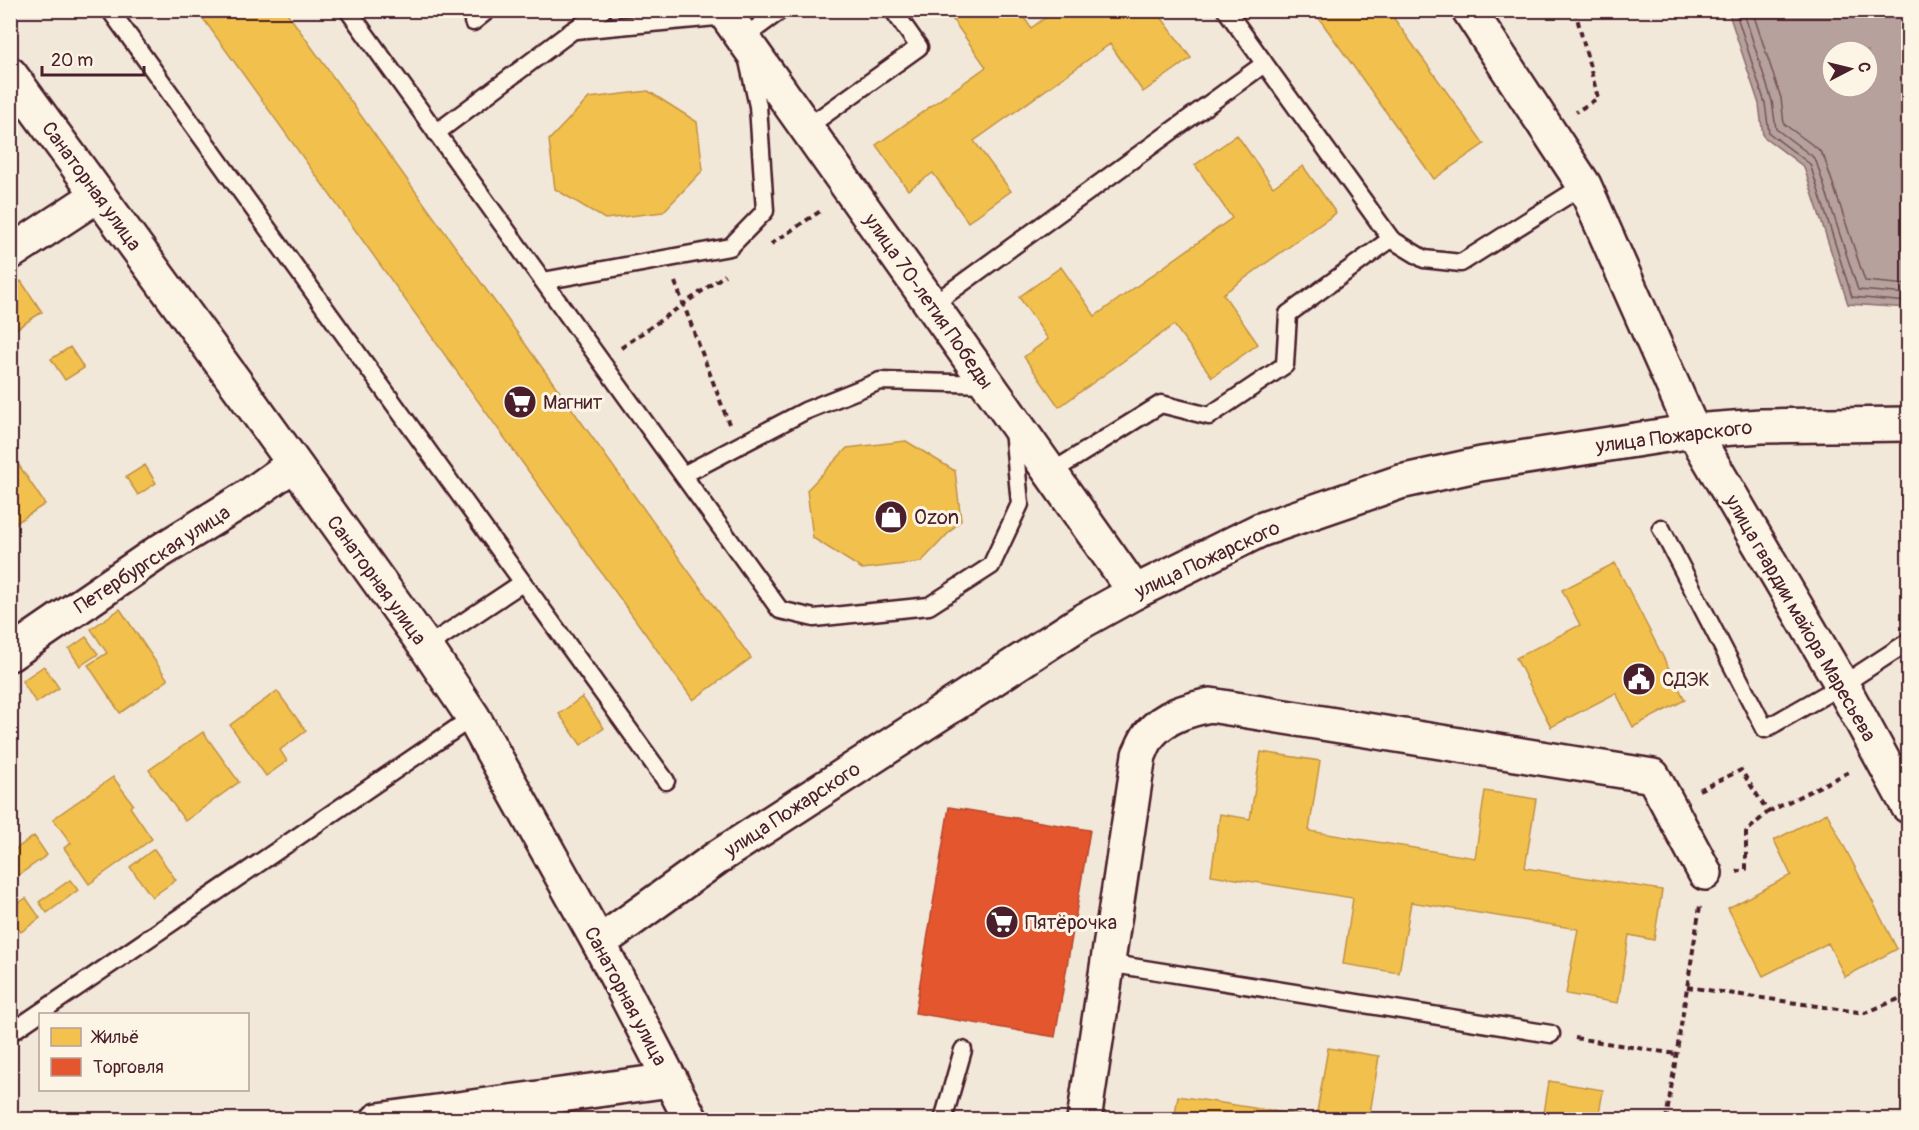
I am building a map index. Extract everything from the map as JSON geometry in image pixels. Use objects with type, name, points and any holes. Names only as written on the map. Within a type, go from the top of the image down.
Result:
[{"type":"street","name":"улица гвардии майора Маресьева","points":[[1469,10],[1584,185],[1693,431],[1842,685],[1908,806]]},
{"type":"street","name":"улица 70-летия Победы","points":[[731,22],[1135,592]]},
{"type":"street","name":"Санаторная улица","points":[[10,74],[252,405],[426,647],[473,717],[599,943],[691,1119]]},
{"type":"street","points":[[10,253],[98,195]]},
{"type":"street","name":"улица Пожарского","points":[[599,943],[718,857],[1081,622],[1135,592],[1260,530],[1400,482],[1481,464],[1693,431],[1761,426],[1908,424]]},
{"type":"street","name":"Петербургская улица","points":[[10,654],[157,553],[246,498],[294,464]]},
{"type":"street","points":[[1084,1119],[1139,755],[1149,735],[1164,721],[1187,710],[1210,705],[1653,776],[1704,879]]},
{"type":"street","points":[[378,1119],[671,1080]]},
{"type":"lane","points":[[110,10],[666,781]]},
{"type":"lane","points":[[348,10],[780,610],[814,618],[929,606],[991,566],[1020,504],[1012,418]]},
{"type":"lane","points":[[473,22],[488,10]]},
{"type":"lane","points":[[436,133],[603,10]]},
{"type":"lane","points":[[572,31],[731,22],[781,10]]},
{"type":"lane","points":[[806,128],[919,47],[893,10]]},
{"type":"lane","points":[[1226,10],[1391,239],[1424,259],[1461,263],[1584,185]]},
{"type":"lane","points":[[543,280],[730,247],[765,211],[758,106],[731,22]]},
{"type":"lane","points":[[932,305],[1264,64]]},
{"type":"lane","points":[[1050,473],[1161,404],[1209,416],[1285,365],[1288,314],[1391,239]]},
{"type":"lane","points":[[683,475],[805,411],[880,381],[988,384]]},
{"type":"lane","points":[[1661,528],[1765,729],[1842,685],[1908,642]]},
{"type":"lane","points":[[426,647],[522,583]]},
{"type":"lane","points":[[39,1013],[473,717]]},
{"type":"lane","points":[[1107,963],[1551,1034]]},
{"type":"lane","points":[[10,1033],[39,1013]]},
{"type":"lane","points":[[943,1119],[963,1050]]},
{"type":"path","points":[[1548,130],[1598,98],[1575,10]]},
{"type":"path","points":[[666,259],[737,447]]},
{"type":"path","points":[[1666,1119],[1704,879],[1746,869],[1746,832],[1768,812],[1881,756]]},
{"type":"path","points":[[1669,805],[1741,770],[1768,812]]},
{"type":"path","points":[[1687,987],[1865,1013],[1908,995]]},
{"type":"path","points":[[1551,1034],[1676,1054]]},
{"type":"water","points":[[1728,11],[1908,11],[1908,308],[1848,304],[1804,167],[1763,136],[1759,104]]},
{"type":"building: Жильё","points":[[197,10],[285,10],[751,658],[693,700]]},
{"type":"building: Жильё","points":[[946,10],[1019,10],[1031,28],[1056,10],[1156,10],[1191,58],[1143,92],[1110,44],[974,141],[1011,191],[968,222],[933,173],[908,190],[876,145],[986,67]]},
{"type":"building: Жильё","points":[[1313,10],[1388,10],[1484,144],[1434,179]]},
{"type":"building: Жильё","points":[[648,91],[697,122],[703,170],[663,212],[605,219],[555,189],[549,140],[589,98]]},
{"type":"building: Жильё","points":[[1237,135],[1273,187],[1303,166],[1336,213],[1223,294],[1258,344],[1212,377],[1174,325],[1059,407],[1024,357],[1048,339],[1019,297],[1061,267],[1095,316],[1232,218],[1195,165]]},
{"type":"building: Жильё","points":[[21,281],[42,312],[10,333],[10,288]]},
{"type":"building: Жильё","points":[[70,347],[84,368],[65,380],[51,359]]},
{"type":"building: Жильё","points":[[906,441],[955,471],[961,520],[921,562],[862,569],[813,538],[807,490],[847,448]]},
{"type":"building: Жильё","points":[[14,458],[45,504],[10,527],[10,460]]},
{"type":"building: Жильё","points":[[145,465],[156,483],[138,495],[126,477]]},
{"type":"building: Жильё","points":[[1615,563],[1685,700],[1633,727],[1616,693],[1551,727],[1516,658],[1580,625],[1562,590]]},
{"type":"building: Жильё","points":[[120,609],[168,680],[120,713],[88,665],[107,653],[91,629]]},
{"type":"building: Жильё","points":[[86,637],[98,654],[80,666],[69,649]]},
{"type":"building: Жильё","points":[[44,666],[59,688],[36,703],[22,681]]},
{"type":"building: Жильё","points":[[277,691],[306,731],[280,750],[287,761],[266,776],[230,725]]},
{"type":"building: Жильё","points":[[582,697],[604,728],[581,745],[559,714]]},
{"type":"building: Жильё","points":[[203,732],[239,782],[185,821],[149,770]]},
{"type":"building: Жильё","points":[[1261,752],[1320,761],[1309,831],[1475,858],[1485,791],[1536,799],[1525,868],[1662,890],[1654,940],[1629,935],[1618,1003],[1566,994],[1578,929],[1411,902],[1399,973],[1343,964],[1353,898],[1211,875],[1220,814],[1250,819]]},
{"type":"building: Жильё","points":[[113,777],[133,804],[130,807],[152,839],[89,884],[64,848],[71,843],[53,819]]},
{"type":"building: Жильё","points":[[1827,813],[1897,949],[1845,977],[1828,943],[1763,976],[1728,908],[1791,875],[1774,840]]},
{"type":"building: Жильё","points":[[34,836],[47,855],[10,881],[10,853]]},
{"type":"building: Жильё","points":[[154,849],[176,880],[152,897],[130,867]]},
{"type":"building: Жильё","points":[[70,880],[78,890],[47,913],[39,902]]},
{"type":"building: Жильё","points":[[26,898],[40,918],[21,932],[10,917],[10,909]]},
{"type":"building: Жильё","points":[[1328,1048],[1379,1056],[1369,1120],[1174,1120],[1178,1096],[1316,1118]]},
{"type":"building: Жильё","points":[[1549,1081],[1603,1090],[1598,1120],[1543,1120]]},
{"type":"building: Торговля","name":"Пятёрочка","points":[[949,807],[1090,830],[1055,1037],[915,1013]]},
{"type":"place","name":"Магнит","points":[[520,402]]},
{"type":"place","name":"Ozon","points":[[891,517]]},
{"type":"place","name":"СДЭК","points":[[1639,679]]},
{"type":"place","name":"Пятёрочка","points":[[1002,922]]}]
